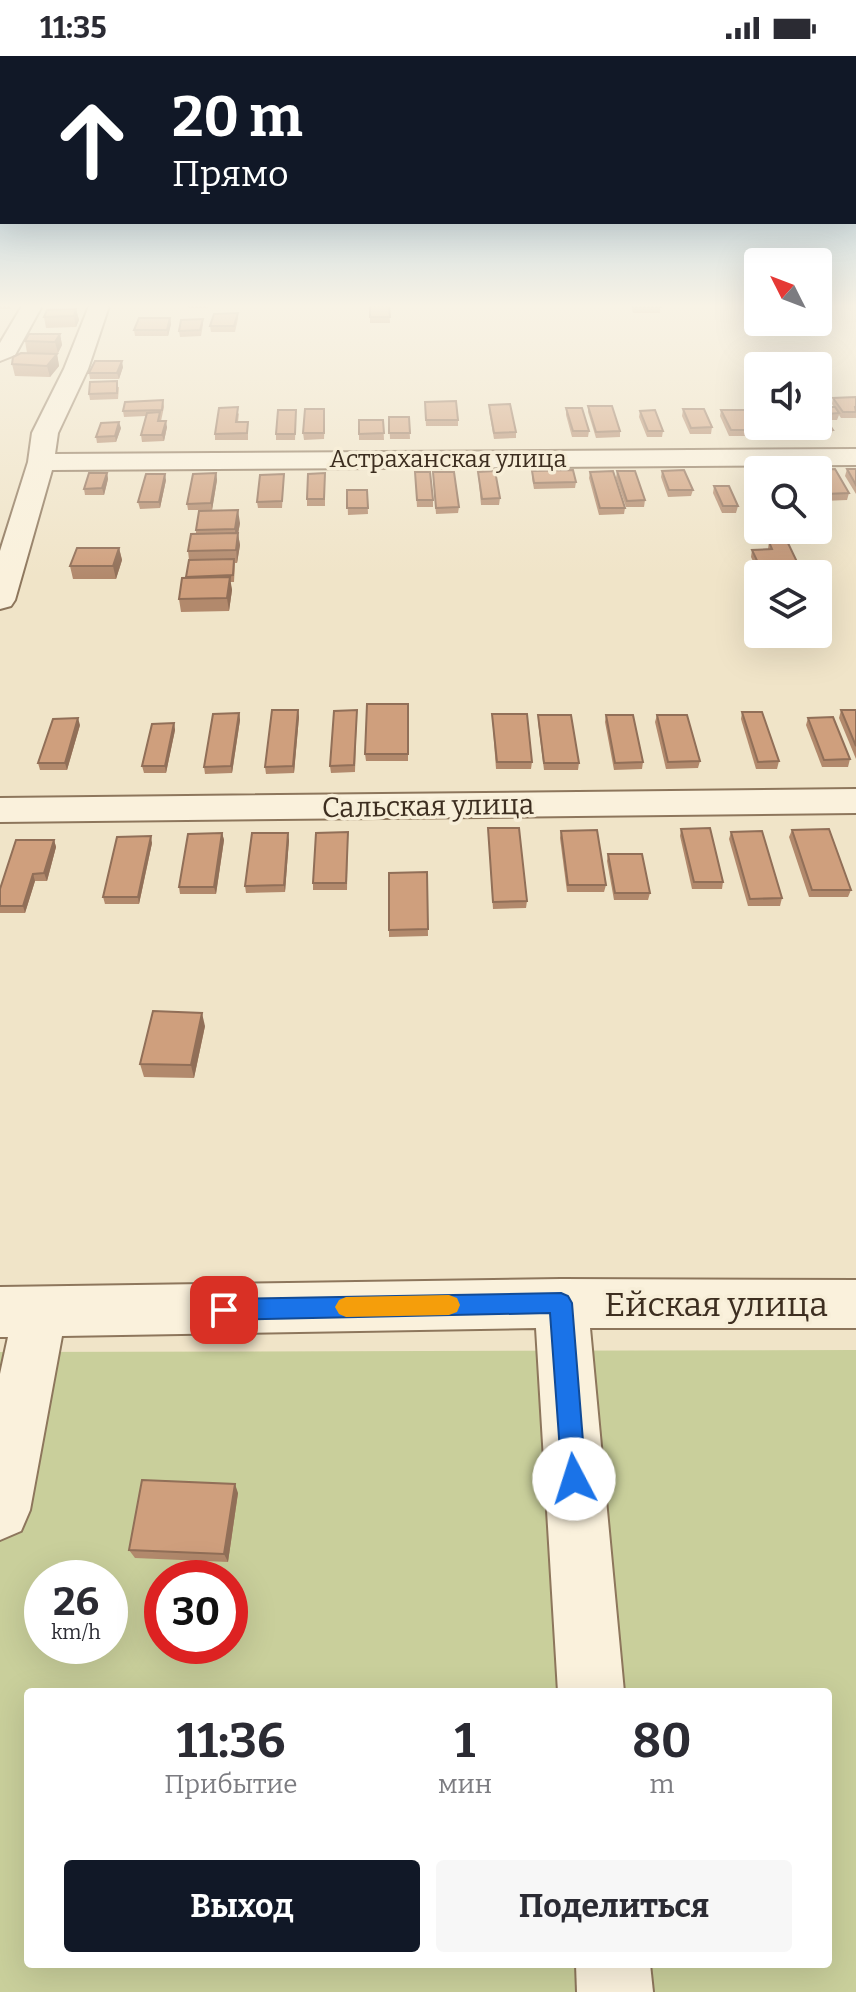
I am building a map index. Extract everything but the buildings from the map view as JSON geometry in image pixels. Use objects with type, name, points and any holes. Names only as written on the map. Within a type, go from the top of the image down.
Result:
[{"type":"street","points":[[0,600],[41,462],[45,433],[63,396]]},
{"type":"street","name":"Астраханская улица","points":[[41,462],[856,457]]},
{"type":"street","name":"Сальская улица","points":[[0,810],[856,801]]},
{"type":"street","name":"Ейская улица","points":[[24,1329],[563,1330],[856,1304]]},
{"type":"street","points":[[0,1510],[24,1329]]},
{"type":"street","points":[[563,1330],[591,1688]]},
{"type":"street","points":[[613,1968],[615,1992]]},
{"type":"green space","points":[[856,1350],[856,1992],[0,1992],[0,1352]]},
{"type":"slow traffic","points":[[346,1307],[449,1305]]},
{"type":"route","points":[[224,1310],[561,1303],[574,1479]]}]
